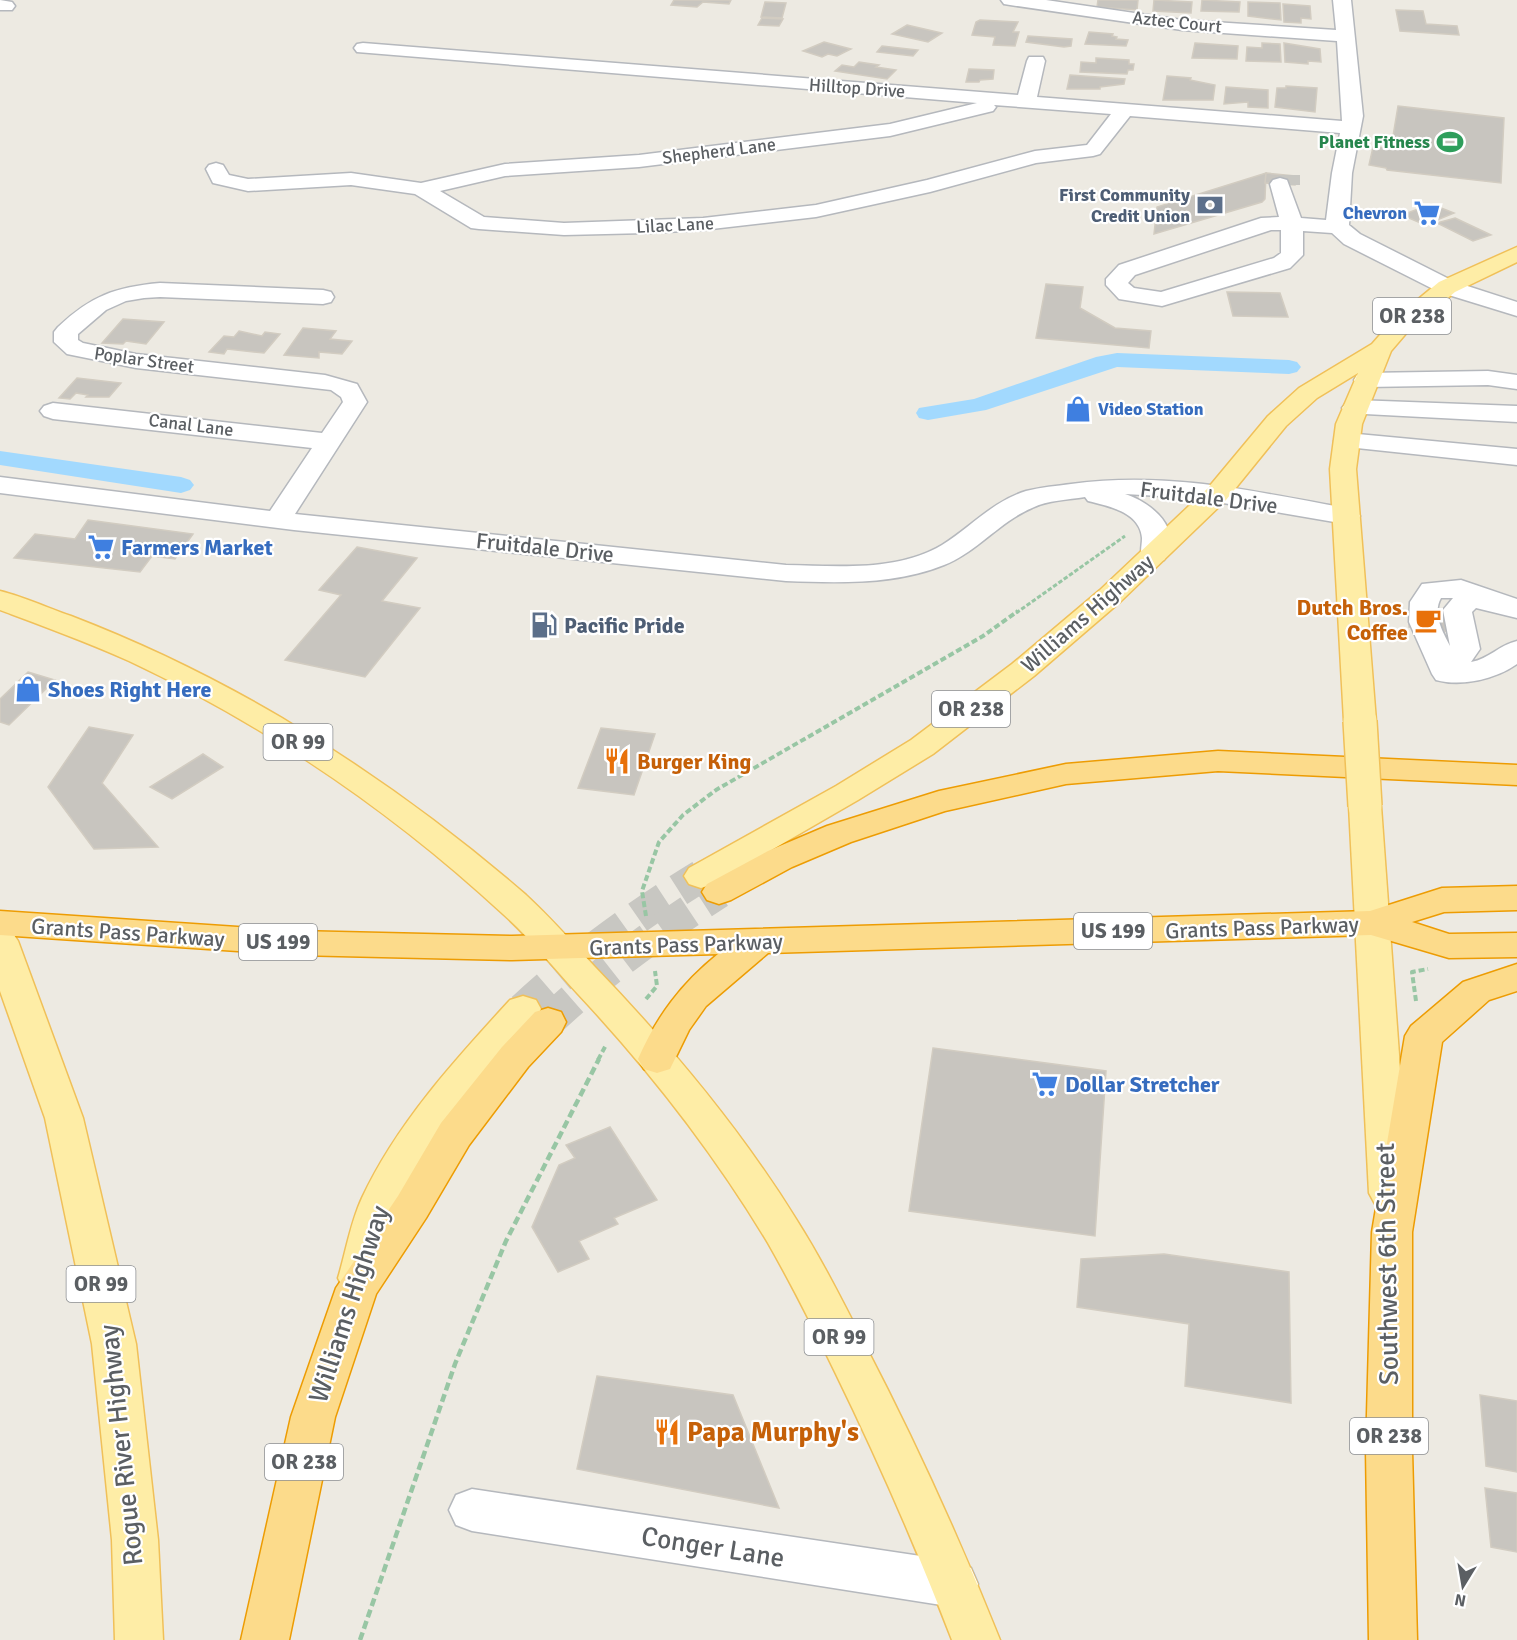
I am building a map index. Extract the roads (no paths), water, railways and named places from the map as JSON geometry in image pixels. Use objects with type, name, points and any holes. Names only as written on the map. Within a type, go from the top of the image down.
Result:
[{"type":"highway","points":[[710,884],[840,834],[939,802],[1066,774],[1218,761],[1517,775]]},
{"type":"highway","name":"Grants Pass Parkway","points":[[0,923],[296,943],[448,948],[556,947],[1372,924],[1442,900],[1517,898]]},
{"type":"highway","name":"Grants Pass Parkway","points":[[1372,924],[1449,946],[1517,945]]},
{"type":"highway","points":[[657,1059],[670,1030],[687,1005],[713,979],[758,942]]},
{"type":"highway","points":[[1392,1232],[1424,1035],[1476,991],[1517,977]]},
{"type":"highway","name":"Williams Highway","points":[[266,1640],[313,1417],[357,1288],[412,1207],[455,1134],[515,1057],[535,1016]]},
{"type":"highway","name":"Southwest 6th Street","points":[[1392,1232],[1389,1450],[1393,1640]]},
{"type":"main road","name":"Williams Highway","points":[[1372,924],[1343,469],[1349,424],[1380,349],[1401,325],[1447,287],[1517,254]]},
{"type":"main road","name":"Williams Highway","points":[[710,884],[847,793],[922,747],[1023,670],[1110,596],[1217,494],[1277,422],[1308,393],[1380,349]]},
{"type":"main road","name":"OR 99","points":[[0,600],[86,632],[158,665],[290,737],[417,824],[516,906],[627,1022],[707,1119],[771,1213],[830,1317],[897,1454],[976,1640]]},
{"type":"main road","name":"Southwest 6th Street","points":[[1372,924],[1392,1232]]},
{"type":"main road","name":"Rogue River Highway","points":[[0,941],[64,1118],[114,1344],[135,1540],[139,1640]]},
{"type":"street","name":"Aztec Court","points":[[1010,0],[1182,25],[1345,36]]},
{"type":"street","points":[[1342,0],[1353,116],[1342,173],[1336,218],[1338,227],[1352,239],[1447,287],[1517,309]]},
{"type":"street","name":"Hilltop Drive","points":[[363,48],[1352,128]]},
{"type":"street","points":[[1020,101],[1036,61]]},
{"type":"street","name":"Shepherd Lane","points":[[421,189],[506,170],[639,161],[890,130],[1020,101]]},
{"type":"street","name":"Lilac Lane","points":[[216,169],[220,179],[248,185],[351,179],[421,189],[479,223],[564,229],[703,225],[816,211],[930,186],[1035,158],[1093,150],[1125,109]]},
{"type":"street","points":[[1236,142],[1239,119]]},
{"type":"street","points":[[1286,180],[1288,216],[1292,224],[1292,255],[1282,263],[1162,299],[1127,294],[1117,285],[1116,279],[1126,270],[1269,223],[1292,224],[1338,227]]},
{"type":"street","name":"Poplar Street","points":[[278,519],[355,402],[355,396],[349,390],[339,385],[136,361],[75,349],[66,342],[66,332],[84,314],[110,297],[133,292],[160,290],[323,297]]},
{"type":"street","points":[[1366,380],[1488,378],[1517,382]]},
{"type":"street","points":[[1354,408],[1517,414]]},
{"type":"street","name":"Canal Lane","points":[[53,411],[330,442]]},
{"type":"street","points":[[1417,448],[1416,436],[1422,431],[1436,430],[1517,437]]},
{"type":"street","points":[[1347,441],[1517,457]]},
{"type":"street","name":"Fruitdale Drive","points":[[0,485],[78,497],[278,519],[786,573],[828,575],[874,573],[920,564],[948,552],[1006,510],[1051,493],[1122,487],[1217,494],[1346,516]]},
{"type":"street","name":"Fruitdale Drive","points":[[1072,492],[1120,501],[1147,517],[1155,528],[1158,538],[1154,554]]},
{"type":"street","points":[[1510,606],[1470,598],[1457,610],[1465,649],[1447,674],[1492,668],[1517,650]]},
{"type":"street","name":"Conger Lane","points":[[472,1510],[954,1584]]},
{"type":"waterway","points":[[928,413],[978,405],[1104,362],[1117,360],[1289,367]]},
{"type":"waterway","points":[[0,458],[181,485]]},
{"type":"tunnel","points":[[1290,175],[1290,185]]},
{"type":"tunnel","points":[[523,1009],[609,938],[701,876]]},
{"type":"tunnel","points":[[548,1022],[630,953],[719,892]]},
{"type":"place","name":"Planet Fitness","points":[[1450,142]]},
{"type":"place","name":"First Community Credit Union","points":[[1210,205]]},
{"type":"place","name":"Chevron","points":[[1427,213]]},
{"type":"place","name":"Video Station","points":[[1078,409]]},
{"type":"place","name":"Farmers Market","points":[[101,547]]},
{"type":"place","name":"Dutch Bros. Coffee","points":[[1428,620]]},
{"type":"place","name":"Pacific Pride","points":[[544,625]]},
{"type":"place","name":"Shoes Right Here","points":[[28,689]]},
{"type":"place","name":"Burger King","points":[[617,761]]},
{"type":"place","name":"Dollar Stretcher","points":[[1045,1084]]},
{"type":"place","name":"Papa Murphy's","points":[[667,1432]]}]
